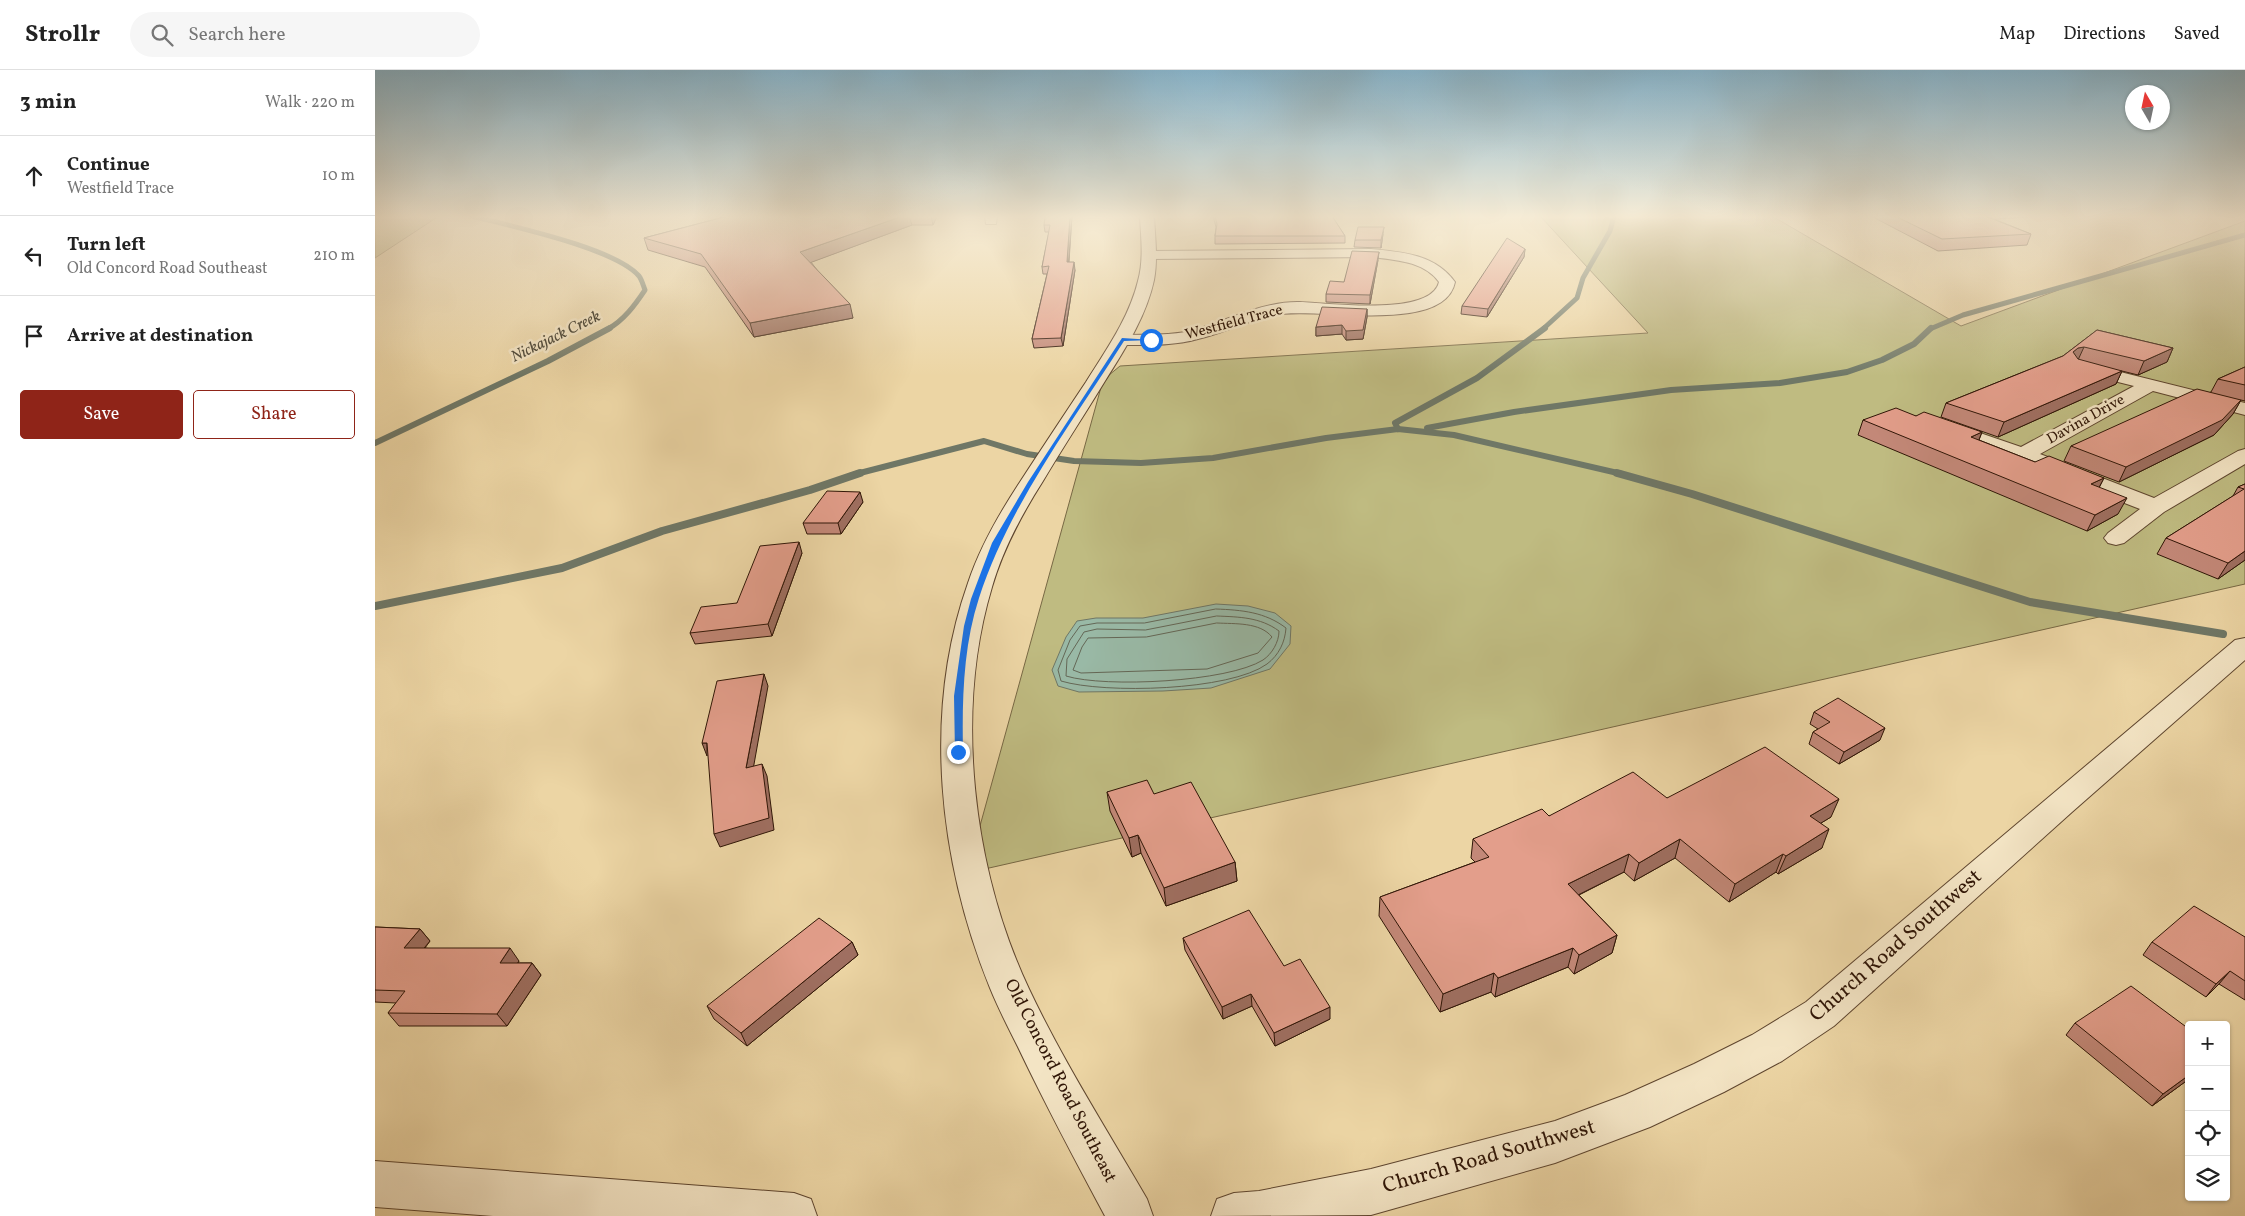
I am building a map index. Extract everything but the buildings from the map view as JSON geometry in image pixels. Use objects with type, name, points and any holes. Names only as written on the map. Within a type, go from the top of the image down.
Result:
[{"type":"street","name":"Old Concord Road Southeast","points":[[1130,1216],[1053,1076],[1008,985],[985,915],[966,843],[960,799],[958,696],[968,626],[975,599],[996,543],[1031,482],[1122,340],[1137,311],[1147,279],[1148,269]]},
{"type":"street","name":"Westfield Trace","points":[[1122,340],[1172,339],[1195,335],[1272,310],[1298,307],[1369,312],[1419,306],[1436,299],[1445,291],[1447,282],[1442,274],[1436,269]]},
{"type":"street","points":[[2079,367],[2245,409]]},
{"type":"street","name":"Davina Drive","points":[[2023,454],[2150,385]]},
{"type":"street","points":[[1931,422],[2023,454],[2156,507]]},
{"type":"street","points":[[2116,538],[2156,507],[2245,454]]},
{"type":"street","name":"Church Road Southwest","points":[[1233,1216],[1259,1214],[1371,1192],[1555,1142],[1635,1112],[1709,1078],[1767,1048],[1821,1014],[2244,647]]},
{"type":"street","points":[[375,1184],[794,1216]]},
{"type":"shaded area","points":[[1589,269],[1864,269],[1961,326],[2114,269],[2245,269],[2245,584],[967,873],[1103,380],[1120,366],[1648,333]]},
{"type":"water","points":[[1216,604],[1248,606],[1275,613],[1291,626],[1290,644],[1270,669],[1211,688],[1163,691],[1079,692],[1058,686],[1052,670],[1066,637],[1077,621],[1096,618],[1143,618]]},
{"type":"waterway","name":"Nickajack Creek","points":[[608,329],[624,317],[645,290],[639,276],[631,269]]},
{"type":"waterway","points":[[1543,329],[1577,298],[1583,278],[1588,269]]},
{"type":"waterway","points":[[1930,329],[1963,315],[2123,269]]},
{"type":"waterway","name":"Nickajack Creek","points":[[375,443],[548,361],[610,328]]},
{"type":"waterway","points":[[1398,429],[1395,423],[1477,378],[1545,328]]},
{"type":"waterway","points":[[1427,428],[1514,412],[1671,390],[1780,383],[1847,372],[1882,360],[1914,344],[1931,328]]},
{"type":"waterway","points":[[856,474],[984,441],[1027,454],[1074,461],[1141,463],[1213,458],[1326,438],[1398,429]]},
{"type":"waterway","points":[[1398,429],[1454,435],[1622,474]]},
{"type":"waterway","points":[[375,606],[562,568],[662,531],[810,490],[860,473]]},
{"type":"waterway","points":[[1617,473],[1692,494],[2030,602],[2223,634]]},
{"type":"route","points":[[958,752],[958,696],[968,626],[975,599],[996,543],[1031,482],[1122,340],[1151,340]]}]
